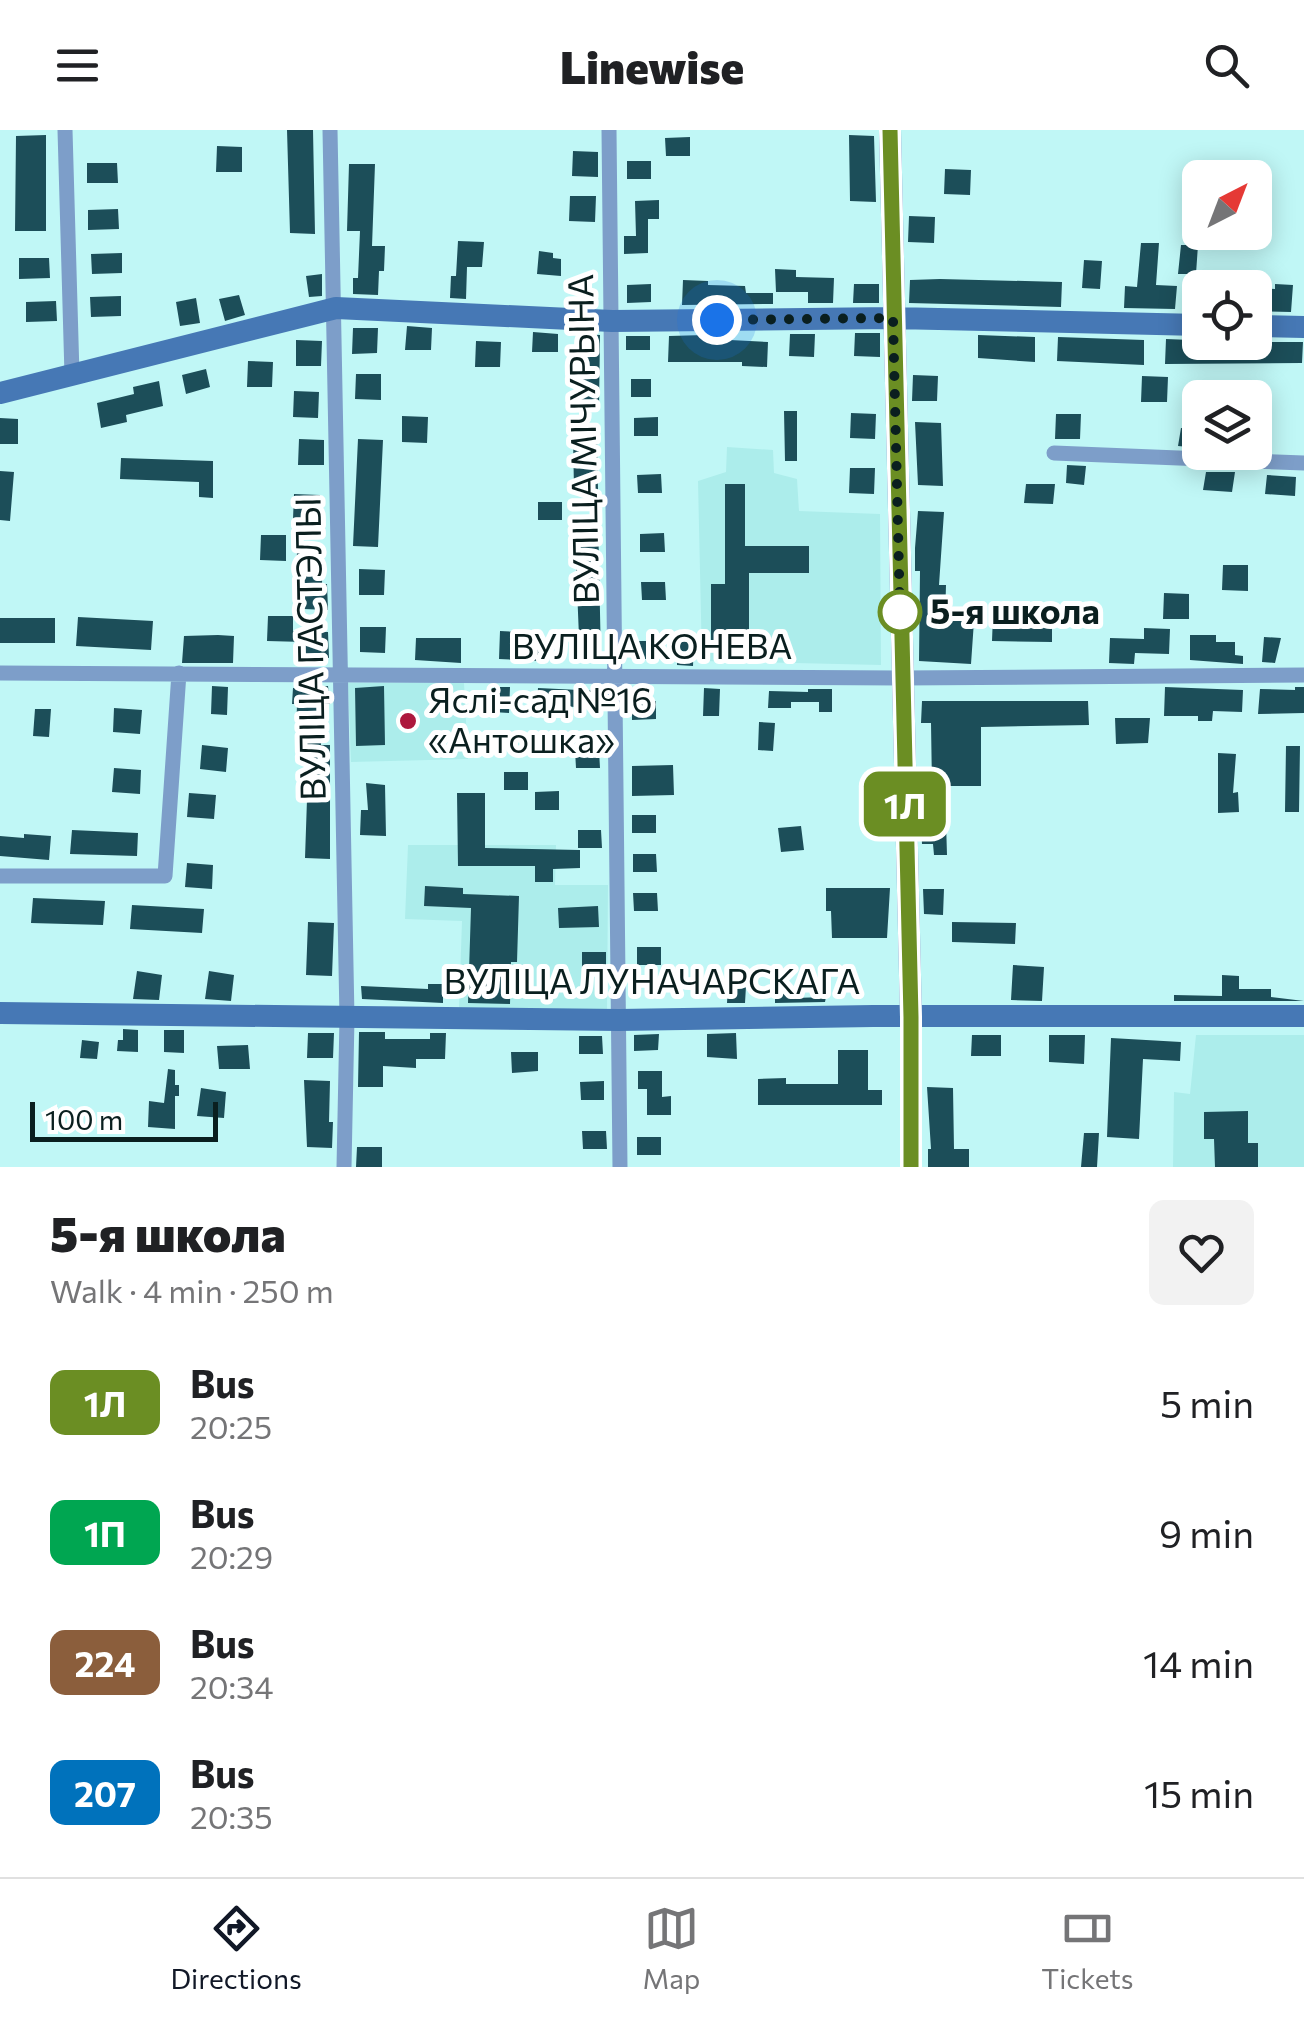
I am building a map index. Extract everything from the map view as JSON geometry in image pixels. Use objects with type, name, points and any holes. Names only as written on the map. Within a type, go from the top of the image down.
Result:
[{"type":"street","points":[[64,130],[72,375]]},
{"type":"street","name":"ВУЛІЦА ГАСТЭЛЫ","points":[[330,130],[348,1018],[344,1167]]},
{"type":"street","name":"ВУЛІЦА МІЧУРЫНА","points":[[609,130],[620,1167]]},
{"type":"street","points":[[890,130],[912,1167]]},
{"type":"street","points":[[0,393],[336,308],[612,320],[893,318],[1182,325]]},
{"type":"street","points":[[1272,326],[1304,327]]},
{"type":"street","points":[[1054,454],[1304,463]]},
{"type":"street","name":"ВУЛІЦА КОНЕВА","points":[[0,673],[901,678],[1304,675]]},
{"type":"street","points":[[0,876],[165,876],[179,673]]},
{"type":"street","name":"ВУЛІЦА ЛУНАЧАРСКАГА","points":[[0,1013],[619,1020],[1304,1016]]},
{"type":"shaded area","points":[[727,447],[773,450],[774,473],[797,479],[799,511],[880,514],[881,665],[702,661],[698,481],[726,472]]},
{"type":"shaded area","name":"Яслі-сад №16 «Антошка»","points":[[348,683],[464,683],[468,759],[351,762]]},
{"type":"shaded area","points":[[408,845],[556,845],[555,885],[608,885],[607,1011],[459,1009],[462,921],[405,919]]},
{"type":"shaded area","points":[[1196,1035],[1304,1035],[1304,1167],[1173,1167],[1174,1092],[1190,1094]]},
{"type":"building","points":[[287,130],[313,130],[315,234],[290,233]]},
{"type":"building","points":[[46,135],[46,231],[15,231],[16,136]]},
{"type":"building","points":[[849,135],[874,136],[876,202],[850,201]]},
{"type":"building","points":[[690,137],[690,156],[666,156],[665,138]]},
{"type":"building","points":[[217,146],[242,147],[242,172],[216,172]]},
{"type":"building","points":[[573,151],[598,152],[598,177],[572,176]]},
{"type":"building","points":[[627,161],[651,161],[651,179],[627,179]]},
{"type":"building","points":[[87,163],[117,163],[118,183],[87,183]]},
{"type":"building","points":[[349,164],[375,164],[372,246],[385,246],[378,295],[353,294],[353,278],[358,278],[360,231],[347,231]]},
{"type":"building","points":[[945,169],[971,170],[970,195],[944,194]]},
{"type":"building","points":[[570,196],[596,196],[595,222],[569,221]]},
{"type":"building","points":[[659,200],[659,219],[648,219],[648,253],[624,254],[624,236],[636,236],[635,201]]},
{"type":"building","points":[[118,209],[119,229],[88,230],[88,210]]},
{"type":"building","points":[[909,216],[935,217],[934,243],[908,242]]},
{"type":"building","points":[[458,241],[484,242],[482,267],[467,267],[466,299],[450,298]]},
{"type":"building","points":[[1141,243],[1159,243],[1156,285],[1177,286],[1175,309],[1124,308],[1125,286],[1137,287]]},
{"type":"building","points":[[1181,245],[1182,250],[1198,250],[1196,270],[1182,270],[1178,274]]},
{"type":"building","points":[[539,251],[561,259],[561,276],[537,274]]},
{"type":"building","points":[[122,253],[122,273],[92,274],[91,254]]},
{"type":"building","points":[[19,258],[49,258],[50,278],[19,279]]},
{"type":"building","points":[[1084,260],[1102,261],[1100,289],[1082,288]]},
{"type":"building","points":[[775,269],[796,270],[796,277],[834,278],[833,303],[808,303],[808,292],[776,292]]},
{"type":"building","points":[[322,274],[322,296],[309,297],[306,276]]},
{"type":"building","points":[[683,280],[745,286],[746,293],[773,293],[773,304],[682,305]]},
{"type":"building","points":[[910,280],[1062,282],[1061,307],[909,303]]},
{"type":"building","points":[[651,284],[651,302],[627,303],[627,285]]},
{"type":"building","points":[[854,284],[879,284],[879,303],[853,303]]},
{"type":"building","points":[[1275,284],[1293,285],[1291,312],[1272,311]]},
{"type":"building","points":[[239,295],[245,315],[225,321],[219,299]]},
{"type":"building","points":[[121,296],[121,316],[91,317],[90,297]]},
{"type":"building","points":[[196,298],[200,323],[180,326],[176,302]]},
{"type":"building","points":[[56,301],[57,321],[26,322],[26,302]]},
{"type":"building","points":[[407,326],[432,328],[431,350],[405,350]]},
{"type":"building","points":[[353,328],[378,328],[377,353],[352,354]]},
{"type":"building","points":[[533,332],[558,334],[558,352],[532,352]]},
{"type":"building","points":[[855,333],[880,333],[880,357],[854,356]]},
{"type":"building","points":[[577,334],[600,335],[599,407],[575,407]]},
{"type":"building","points":[[790,334],[815,334],[814,357],[789,356]]},
{"type":"building","points":[[705,335],[768,342],[767,367],[742,366],[742,362],[668,362],[669,336]]},
{"type":"building","points":[[978,335],[1035,337],[1035,362],[978,358]]},
{"type":"building","points":[[626,336],[650,336],[650,350],[626,350]]},
{"type":"building","points":[[1058,337],[1144,340],[1144,365],[1057,361]]},
{"type":"building","points":[[1166,339],[1182,340],[1182,360],[1272,360],[1272,342],[1303,342],[1302,363],[1165,364]]},
{"type":"building","points":[[296,340],[322,341],[321,366],[296,366]]},
{"type":"building","points":[[476,341],[501,342],[500,367],[475,367]]},
{"type":"building","points":[[248,361],[273,362],[272,387],[247,387]]},
{"type":"building","points":[[206,369],[210,387],[186,394],[182,375]]},
{"type":"building","points":[[356,374],[381,374],[381,400],[355,399]]},
{"type":"building","points":[[913,375],[938,376],[937,401],[912,401]]},
{"type":"building","points":[[1142,376],[1168,377],[1167,402],[1141,402]]},
{"type":"building","points":[[631,379],[651,379],[651,397],[631,397]]},
{"type":"building","points":[[159,381],[163,406],[126,415],[127,422],[101,428],[97,403],[134,394],[133,387]]},
{"type":"building","points":[[294,391],[319,392],[318,418],[293,417]]},
{"type":"building","points":[[784,411],[797,411],[797,461],[785,461]]},
{"type":"building","points":[[851,413],[876,414],[875,439],[850,438]]},
{"type":"building","points":[[1056,414],[1081,414],[1080,439],[1055,439]]},
{"type":"building","points":[[402,416],[428,417],[427,443],[402,442]]},
{"type":"building","points":[[658,417],[658,436],[634,436],[634,418]]},
{"type":"building","points":[[0,418],[18,419],[18,444],[0,444]]},
{"type":"building","points":[[915,422],[941,423],[943,486],[918,485]]},
{"type":"building","points":[[597,435],[598,490],[574,490],[573,436]]},
{"type":"building","points":[[299,439],[324,440],[324,465],[298,465]]},
{"type":"building","points":[[358,439],[383,440],[378,547],[353,546]]},
{"type":"building","points":[[121,458],[213,461],[213,498],[199,497],[199,482],[120,479]]},
{"type":"building","points":[[1067,465],[1086,466],[1084,485],[1066,483]]},
{"type":"building","points":[[850,468],[875,468],[874,494],[849,493]]},
{"type":"building","points":[[0,471],[14,472],[10,521],[0,520]]},
{"type":"building","points":[[1206,472],[1235,472],[1232,492],[1203,490]]},
{"type":"building","points":[[661,474],[662,493],[638,493],[637,475]]},
{"type":"building","points":[[1267,475],[1296,477],[1295,496],[1265,494]]},
{"type":"building","points":[[725,484],[745,484],[745,546],[809,546],[809,573],[749,573],[749,641],[711,641],[711,584],[725,584]]},
{"type":"building","points":[[1026,484],[1055,484],[1053,504],[1024,503]]},
{"type":"building","points":[[294,494],[320,495],[319,520],[293,519]]},
{"type":"building","points":[[538,502],[562,502],[562,520],[538,520]]},
{"type":"building","points":[[918,511],[944,512],[939,585],[946,585],[945,619],[974,621],[971,664],[919,661],[920,571],[915,571]]},
{"type":"building","points":[[574,516],[598,516],[601,661],[580,661]]},
{"type":"building","points":[[664,533],[665,552],[640,552],[640,534]]},
{"type":"building","points":[[261,535],[286,535],[286,561],[260,560]]},
{"type":"building","points":[[297,552],[323,553],[322,584],[327,584],[328,610],[304,609],[304,578],[296,577]]},
{"type":"building","points":[[1223,565],[1248,565],[1248,591],[1222,590]]},
{"type":"building","points":[[359,569],[385,570],[384,595],[359,595]]},
{"type":"building","points":[[641,582],[665,582],[666,600],[642,600]]},
{"type":"building","points":[[1164,593],[1189,594],[1189,619],[1163,619]]},
{"type":"building","points":[[993,615],[1052,616],[1052,642],[992,641]]},
{"type":"building","points":[[268,616],[293,616],[293,631],[328,632],[329,658],[304,657],[304,642],[267,641]]},
{"type":"building","points":[[78,617],[153,621],[151,650],[76,646]]},
{"type":"building","points":[[0,618],[55,618],[55,643],[0,643]]},
{"type":"building","points":[[360,627],[386,627],[385,653],[360,652]]},
{"type":"building","points":[[1144,628],[1170,629],[1169,654],[1135,653],[1134,664],[1109,663],[1110,638],[1144,639]]},
{"type":"building","points":[[500,631],[542,633],[540,661],[499,659]]},
{"type":"building","points":[[1190,635],[1216,635],[1216,642],[1235,642],[1235,655],[1243,656],[1243,664],[1190,660]]},
{"type":"building","points":[[184,636],[234,636],[233,663],[182,663]]},
{"type":"building","points":[[678,637],[694,638],[693,666],[677,665]]},
{"type":"building","points":[[1264,637],[1281,638],[1275,663],[1262,662]]},
{"type":"building","points":[[416,638],[461,638],[461,663],[415,660]]},
{"type":"building","points":[[632,641],[656,641],[656,659],[633,659]]},
{"type":"building","points":[[212,686],[228,687],[227,715],[211,714]]},
{"type":"building","points":[[328,686],[330,704],[322,704],[321,745],[330,745],[330,859],[305,858],[308,770],[304,770],[305,736],[296,736],[293,688]]},
{"type":"building","points":[[384,686],[385,745],[356,746],[355,688]]},
{"type":"building","points":[[494,687],[510,687],[509,713],[493,712]]},
{"type":"building","points":[[1165,687],[1243,690],[1242,712],[1213,711],[1212,721],[1198,721],[1198,716],[1164,716]]},
{"type":"building","points":[[1304,687],[1304,713],[1258,714],[1260,689]]},
{"type":"building","points":[[538,688],[600,691],[600,709],[537,704]]},
{"type":"building","points":[[704,688],[720,689],[719,716],[703,716]]},
{"type":"building","points":[[832,689],[832,712],[819,712],[819,702],[791,702],[791,708],[768,708],[769,691]]},
{"type":"building","points":[[656,701],[656,719],[632,720],[632,702]]},
{"type":"building","points":[[922,701],[1088,701],[1089,725],[981,727],[981,786],[932,786],[931,723],[921,723]]},
{"type":"building","points":[[114,708],[142,710],[140,734],[113,732]]},
{"type":"building","points":[[35,709],[51,709],[49,737],[33,736]]},
{"type":"building","points":[[1115,718],[1150,718],[1148,743],[1116,744]]},
{"type":"building","points":[[759,722],[775,723],[773,751],[758,750]]},
{"type":"building","points":[[202,745],[228,748],[226,772],[200,769]]},
{"type":"building","points":[[1286,746],[1300,746],[1299,812],[1285,812]]},
{"type":"building","points":[[575,750],[599,750],[600,768],[576,768]]},
{"type":"building","points":[[1218,753],[1236,754],[1233,793],[1238,792],[1239,812],[1218,813]]},
{"type":"building","points":[[673,765],[674,795],[632,796],[632,766]]},
{"type":"building","points":[[114,768],[141,770],[140,794],[112,792]]},
{"type":"building","points":[[504,772],[528,772],[528,790],[504,790]]},
{"type":"building","points":[[366,783],[385,785],[386,836],[360,835],[361,810],[368,810]]},
{"type":"building","points":[[559,791],[559,810],[535,810],[535,792]]},
{"type":"building","points":[[189,793],[216,795],[214,819],[187,817]]},
{"type":"building","points":[[457,793],[485,793],[485,848],[580,850],[580,868],[553,869],[553,882],[535,882],[535,866],[458,866]]},
{"type":"building","points":[[632,815],[656,815],[656,833],[632,833]]},
{"type":"building","points":[[946,822],[947,855],[934,855],[933,844],[922,844],[921,823]]},
{"type":"building","points":[[801,826],[804,850],[781,852],[778,828]]},
{"type":"building","points":[[72,830],[138,833],[137,856],[70,854]]},
{"type":"building","points":[[578,830],[601,830],[602,848],[578,848]]},
{"type":"building","points":[[24,834],[51,836],[49,860],[0,856],[0,836],[24,838]]},
{"type":"building","points":[[633,854],[656,854],[657,872],[633,872]]},
{"type":"building","points":[[187,863],[213,865],[212,889],[185,887]]},
{"type":"building","points":[[425,886],[463,888],[463,894],[519,896],[517,962],[511,962],[510,1004],[468,1003],[471,908],[424,906]]},
{"type":"building","points":[[826,888],[890,888],[887,938],[832,938]]},
{"type":"building","points":[[923,889],[944,889],[943,915],[924,914]]},
{"type":"building","points":[[633,893],[657,893],[658,911],[634,911]]},
{"type":"building","points":[[33,898],[105,901],[103,925],[31,923]]},
{"type":"building","points":[[132,905],[204,909],[202,933],[130,929]]},
{"type":"building","points":[[598,906],[599,927],[559,928],[558,908]]},
{"type":"building","points":[[308,922],[334,923],[332,976],[306,975]]},
{"type":"building","points":[[952,922],[1016,923],[1015,944],[952,942]]},
{"type":"building","points":[[637,947],[661,947],[661,965],[637,965]]},
{"type":"building","points":[[582,952],[606,952],[606,970],[582,970]]},
{"type":"building","points":[[1013,965],[1044,967],[1042,1001],[1011,1000]]},
{"type":"building","points":[[137,971],[162,975],[159,1000],[133,999]]},
{"type":"building","points":[[209,971],[234,975],[231,1001],[205,999]]},
{"type":"building","points":[[1222,975],[1239,976],[1239,989],[1271,989],[1271,997],[1304,1001],[1174,1001],[1174,995],[1222,996]]},
{"type":"building","points":[[428,984],[443,984],[443,1003],[362,999],[361,986],[428,989]]},
{"type":"building","points":[[728,985],[746,986],[745,1003],[727,1003]]},
{"type":"building","points":[[775,989],[795,991],[794,998],[826,997],[825,1002],[775,1003]]},
{"type":"building","points":[[123,1029],[138,1030],[138,1052],[117,1051]]},
{"type":"building","points":[[164,1030],[184,1030],[184,1053],[164,1052]]},
{"type":"building","points":[[359,1032],[385,1032],[385,1039],[430,1039],[430,1033],[446,1033],[445,1059],[416,1059],[416,1068],[383,1066],[383,1087],[358,1087]]},
{"type":"building","points":[[308,1033],[334,1033],[333,1058],[307,1058]]},
{"type":"building","points":[[736,1033],[737,1059],[707,1057],[707,1034]]},
{"type":"building","points":[[659,1034],[658,1050],[634,1051],[634,1035]]},
{"type":"building","points":[[972,1035],[1001,1035],[1001,1056],[971,1056]]},
{"type":"building","points":[[1049,1035],[1085,1035],[1084,1064],[1049,1062]]},
{"type":"building","points":[[579,1036],[602,1036],[603,1054],[579,1054]]},
{"type":"building","points":[[1111,1038],[1181,1042],[1180,1061],[1143,1059],[1139,1139],[1107,1137]]},
{"type":"building","points":[[82,1040],[99,1042],[97,1059],[80,1058]]},
{"type":"building","points":[[248,1045],[250,1069],[219,1069],[217,1046]]},
{"type":"building","points":[[838,1050],[868,1050],[868,1090],[882,1090],[882,1105],[758,1105],[758,1079],[786,1078],[786,1084],[838,1084]]},
{"type":"building","points":[[511,1052],[538,1052],[538,1071],[512,1073]]},
{"type":"building","points":[[168,1069],[175,1070],[175,1085],[179,1085],[175,1129],[148,1127],[149,1101],[164,1103]]},
{"type":"building","points":[[638,1071],[662,1071],[662,1097],[671,1096],[671,1115],[647,1115],[647,1089],[638,1089]]},
{"type":"building","points":[[304,1080],[330,1081],[332,1148],[307,1147]]},
{"type":"building","points":[[604,1081],[604,1100],[581,1100],[580,1082]]},
{"type":"building","points":[[927,1087],[953,1088],[954,1149],[969,1149],[969,1167],[928,1167],[931,1149]]},
{"type":"building","points":[[201,1088],[226,1092],[224,1118],[197,1116]]},
{"type":"building","points":[[1248,1111],[1248,1143],[1258,1143],[1258,1167],[1215,1167],[1214,1139],[1204,1139],[1204,1112]]},
{"type":"building","points":[[582,1131],[606,1131],[607,1149],[583,1149]]},
{"type":"building","points":[[1084,1133],[1099,1133],[1097,1167],[1081,1167]]},
{"type":"building","points":[[637,1137],[661,1137],[661,1155],[637,1155]]},
{"type":"building","points":[[357,1147],[382,1147],[382,1167],[356,1167]]},
{"type":"bus line","name":"1Л","points":[[890,130],[911,1017],[911,1167]]},
{"type":"place","name":"5-я школа","points":[[900,612]]},
{"type":"place","name":"Яслі-сад №16 «Антошка»","points":[[408,721]]},
{"type":"route","points":[[717,320],[893,318],[900,612]]}]
